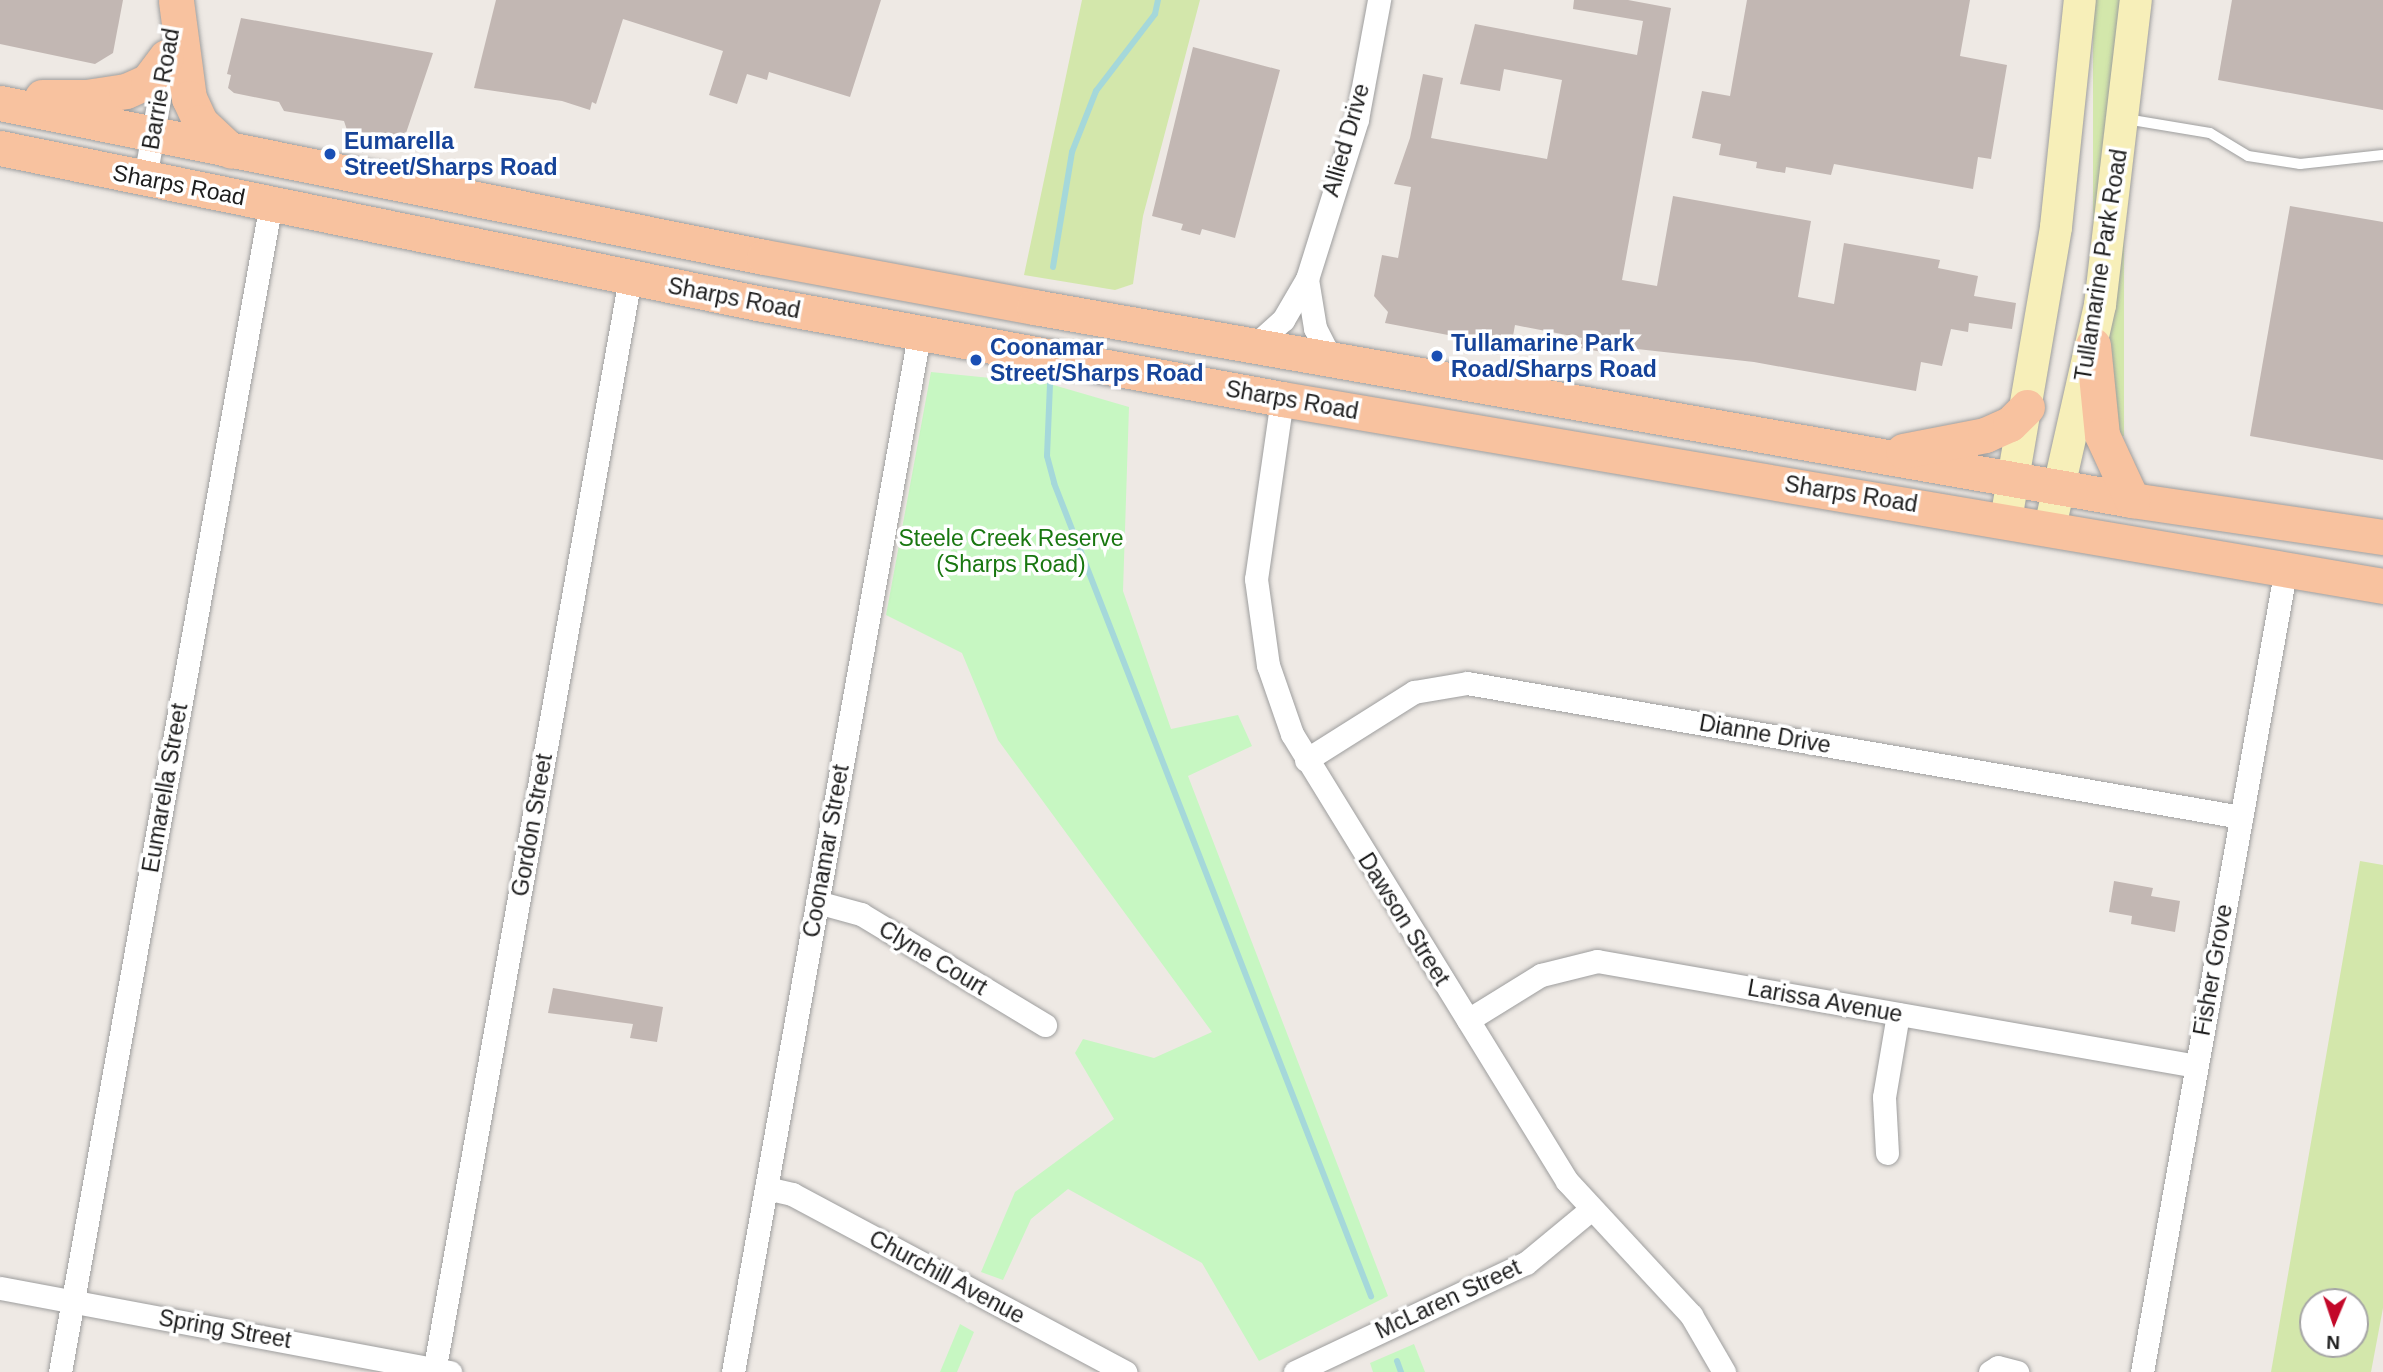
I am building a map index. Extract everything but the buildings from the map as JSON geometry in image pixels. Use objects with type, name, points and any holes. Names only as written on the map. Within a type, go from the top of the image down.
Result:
[{"type":"main road","points":[[176,1],[189,98],[200,122],[230,151]]},
{"type":"main road","points":[[0,95],[86,97],[126,91],[148,81],[166,57]]},
{"type":"main road","name":"Sharps Road","points":[[0,103],[764,257],[1203,337],[2132,500],[2383,537]]},
{"type":"main road","name":"Sharps Road","points":[[0,148],[757,303],[920,330],[1282,399],[2050,527],[2383,586]]},
{"type":"main road","points":[[757,303],[764,257]]},
{"type":"main road","points":[[1203,337],[1216,360],[1261,369],[1282,399]]},
{"type":"main road","points":[[2093,345],[2102,435],[2132,500]]},
{"type":"main road","points":[[1882,455],[1985,435],[2010,424],[2027,407]]},
{"type":"street","name":"Allied Drive","points":[[1255,345],[1283,320],[1307,279],[1357,118],[1379,0]]},
{"type":"street","points":[[2006,520],[2056,228],[2080,0]]},
{"type":"street","name":"Tullamarine Park Road","points":[[2050,527],[2093,345],[2136,0]]},
{"type":"street","name":"Barrie Road","points":[[145,178],[176,1]]},
{"type":"street","name":"Eumarella Street","points":[[60,1372],[271,203]]},
{"type":"street","name":"Gordon Street","points":[[439,1371],[630,278]]},
{"type":"street","name":"Allied Drive","points":[[1307,279],[1315,328],[1331,359]]},
{"type":"street","name":"Coonamar Street","points":[[733,1372],[920,330]]},
{"type":"street","name":"Dawson Street","points":[[1282,399],[1256,579],[1268,665],[1279,703],[1306,760],[1567,1181],[1590,1210],[1691,1315],[1724,1372]]},
{"type":"street","name":"Fisher Grove","points":[[2142,1372],[2286,569]]},
{"type":"street","name":"Dianne Drive","points":[[1306,760],[1414,692],[1467,683],[2241,817]]},
{"type":"street","name":"Clyne Court","points":[[817,902],[861,914],[1045,1026]]},
{"type":"street","name":"Larissa Avenue","points":[[1468,1020],[1541,975],[1597,961],[2196,1066]]},
{"type":"street","points":[[1887,1153],[1884,1097],[1898,1014]]},
{"type":"street","name":"Churchill Avenue","points":[[766,1188],[792,1194],[1125,1372]]},
{"type":"street","name":"McLaren Street","points":[[1295,1372],[1526,1263],[1590,1210]]},
{"type":"street","name":"Spring Street","points":[[0,1288],[439,1371]]},
{"type":"street","points":[[1990,1372],[1998,1367],[2017,1372]]},
{"type":"lane","points":[[2123,118],[2210,133],[2248,156],[2300,164],[2383,155]]},
{"type":"green space","points":[[1082,0],[1200,0],[1143,216],[1133,284],[1115,290],[1024,275]]},
{"type":"green space","points":[[2093,0],[2124,0],[2124,436],[2093,436]]},
{"type":"green space","name":"Steele Creek Reserve (Sharps Road)","points":[[931,372],[1050,384],[1129,407],[1123,591],[1171,729],[1238,715],[1252,746],[1188,776],[1388,1296],[1259,1361],[1202,1263],[1068,1189],[1031,1219],[1003,1280],[981,1272],[1015,1192],[1114,1119],[1075,1053],[1083,1039],[1154,1058],[1212,1032],[998,740],[962,653],[886,615]]},
{"type":"green space","points":[[2360,861],[2383,865],[2383,1308],[2371,1372],[2271,1372]]},
{"type":"green space","points":[[960,1324],[974,1332],[957,1372],[940,1372]]},
{"type":"green space","points":[[1414,1344],[1425,1372],[1373,1372],[1370,1363]]},
{"type":"waterway","points":[[1053,267],[1072,152],[1096,91],[1155,14],[1158,0]]},
{"type":"waterway","points":[[1050,384],[1047,456],[1054,483],[1371,1296]]},
{"type":"waterway","points":[[1397,1361],[1401,1372]]},
{"type":"place","name":"Eumarella Street/Sharps Road","points":[[330,154]]},
{"type":"place","name":"Tullamarine Park Road/Sharps Road","points":[[1437,356]]},
{"type":"place","name":"Coonamar Street/Sharps Road","points":[[976,360]]}]
